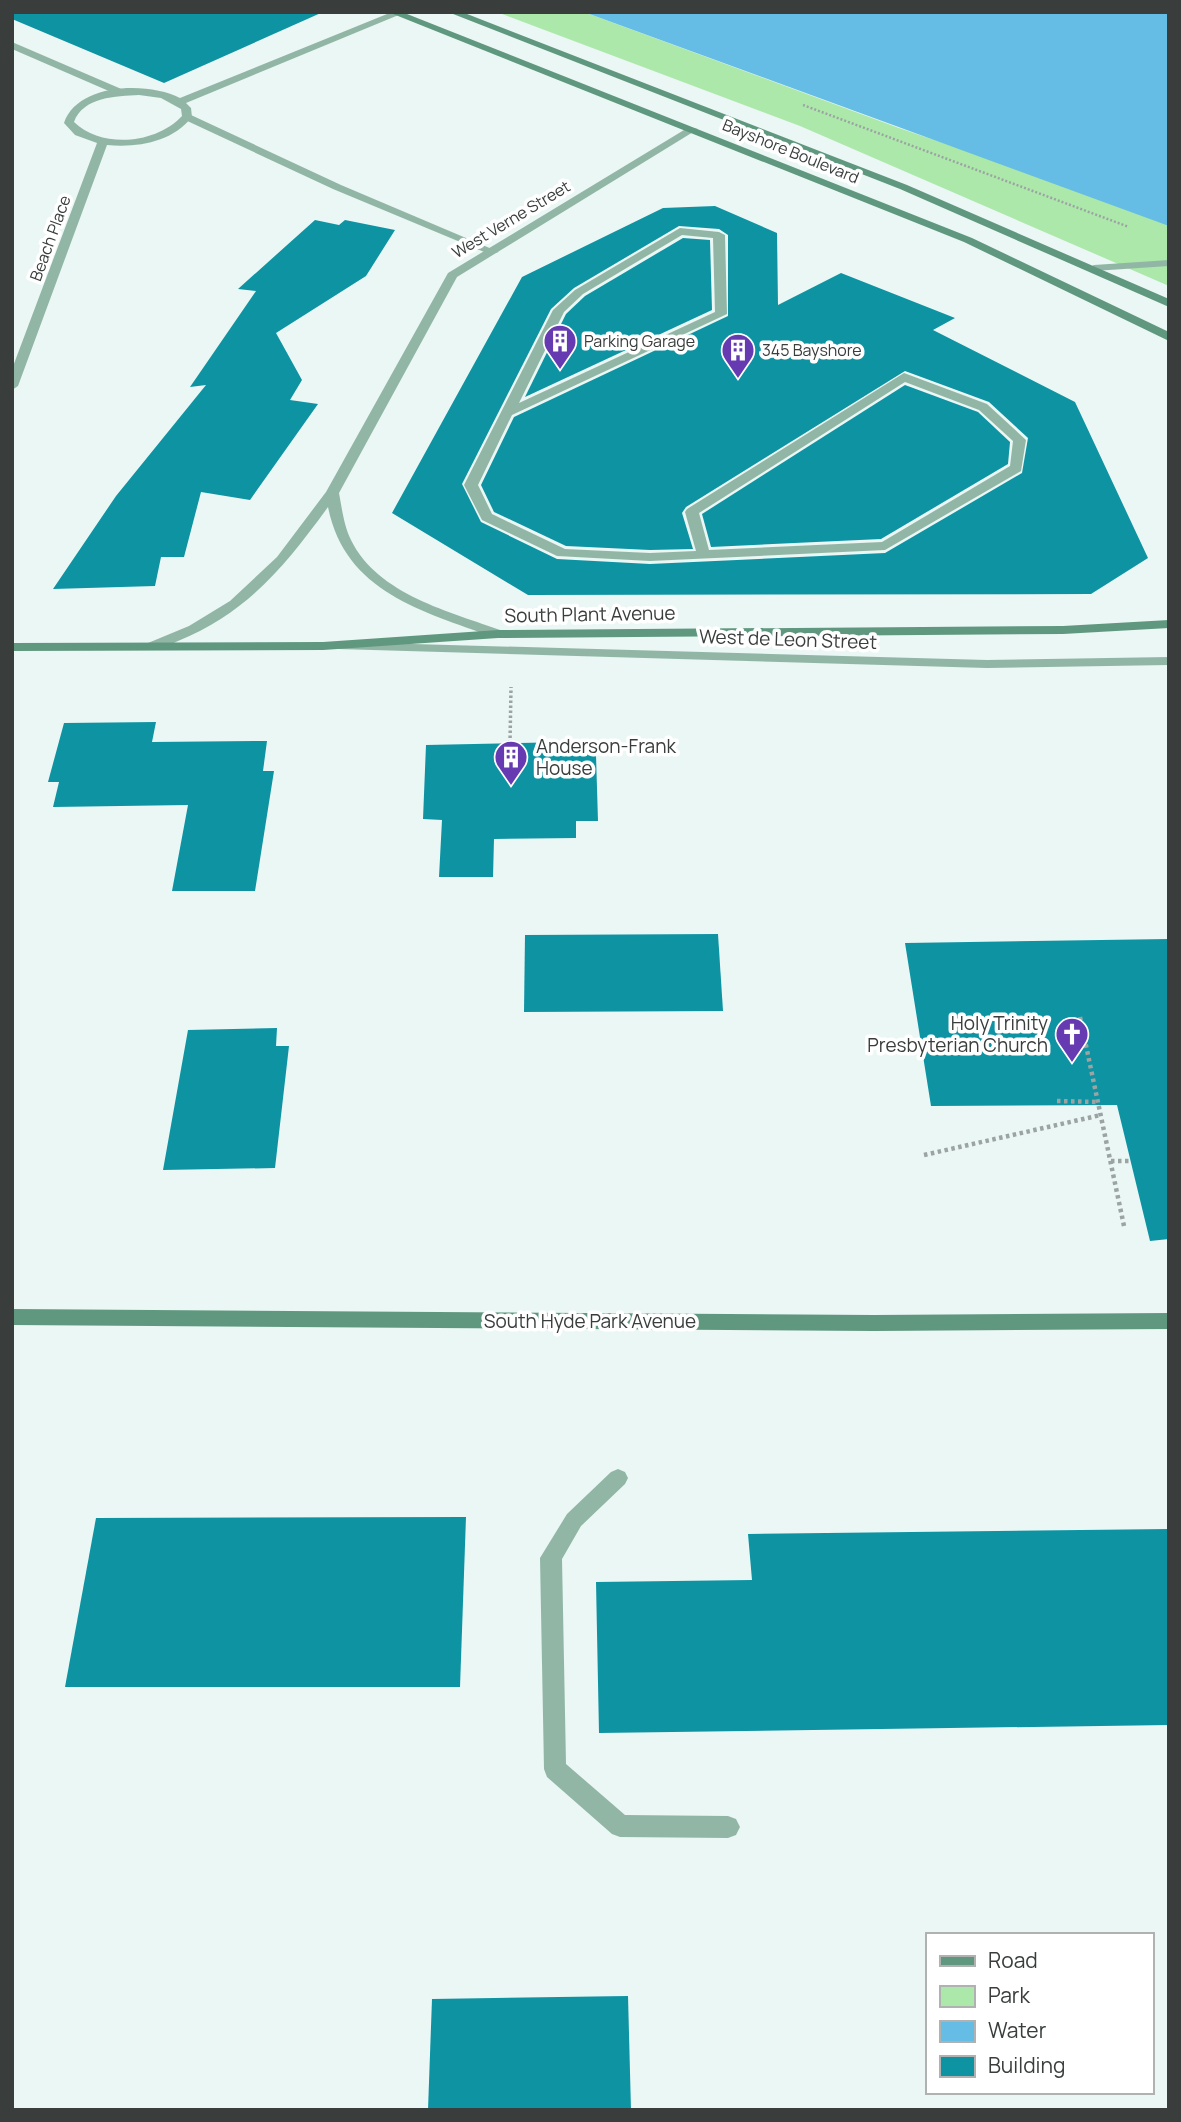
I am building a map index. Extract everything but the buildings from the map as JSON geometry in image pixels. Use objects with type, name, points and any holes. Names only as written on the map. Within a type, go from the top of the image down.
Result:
[{"type":"main road","name":"Bayshore Boulevard","points":[[453,12],[899,184],[1094,268],[1169,304]]},
{"type":"main road","name":"Bayshore Boulevard","points":[[395,13],[968,240],[1169,338]]},
{"type":"main road","name":"South Plant Avenue","points":[[12,647],[323,646],[498,634],[1063,631],[1169,624]]},
{"type":"main road","name":"South Hyde Park Avenue","points":[[12,1317],[874,1323],[1169,1321]]},
{"type":"street","points":[[180,102],[395,13]]},
{"type":"street","points":[[12,45],[122,93]]},
{"type":"street","points":[[122,93],[154,93],[180,102],[186,108],[187,117],[174,130],[141,141],[103,142],[74,131],[69,123],[70,114],[89,100],[122,93]]},
{"type":"street","points":[[187,117],[337,187],[493,252]]},
{"type":"street","name":"West Verne Street","points":[[153,646],[194,629],[245,597],[282,560],[331,493],[452,275],[693,129]]},
{"type":"street","name":"Beach Place","points":[[12,386],[103,142]]},
{"type":"street","points":[[507,413],[721,314],[719,235],[680,231],[579,292],[559,310],[507,413],[471,485],[486,517],[562,553],[650,557],[704,555],[886,546],[1016,468],[1020,440],[982,407],[904,377],[692,512],[704,555]]},
{"type":"street","points":[[1094,268],[1169,263]]},
{"type":"street","points":[[331,493],[345,543],[359,562],[391,591],[498,634]]},
{"type":"street","name":"West de Leon Street","points":[[323,646],[987,664],[1169,662]]},
{"type":"street","points":[[618,1478],[574,1520],[551,1558],[555,1769],[620,1826],[728,1827]]},
{"type":"path","points":[[791,101],[1130,228]]},
{"type":"path","points":[[510,743],[511,683]]},
{"type":"path","points":[[1080,1017],[1124,1226]]},
{"type":"path","points":[[1057,1101],[1098,1102]]},
{"type":"path","points":[[924,1155],[1101,1115]]},
{"type":"path","points":[[1111,1161],[1131,1161]]},
{"type":"green space","points":[[497,12],[584,12],[899,128],[1169,220],[1169,286],[800,126]]},
{"type":"water","points":[[584,12],[1169,12],[1169,226]]},
{"type":"place","name":"Parking Garage","points":[[560,371]]},
{"type":"place","name":"345 Bayshore","points":[[738,380]]},
{"type":"place","name":"Anderson-Frank House","points":[[511,787]]},
{"type":"place","name":"Holy Trinity Presbyterian Church","points":[[1072,1064]]}]
